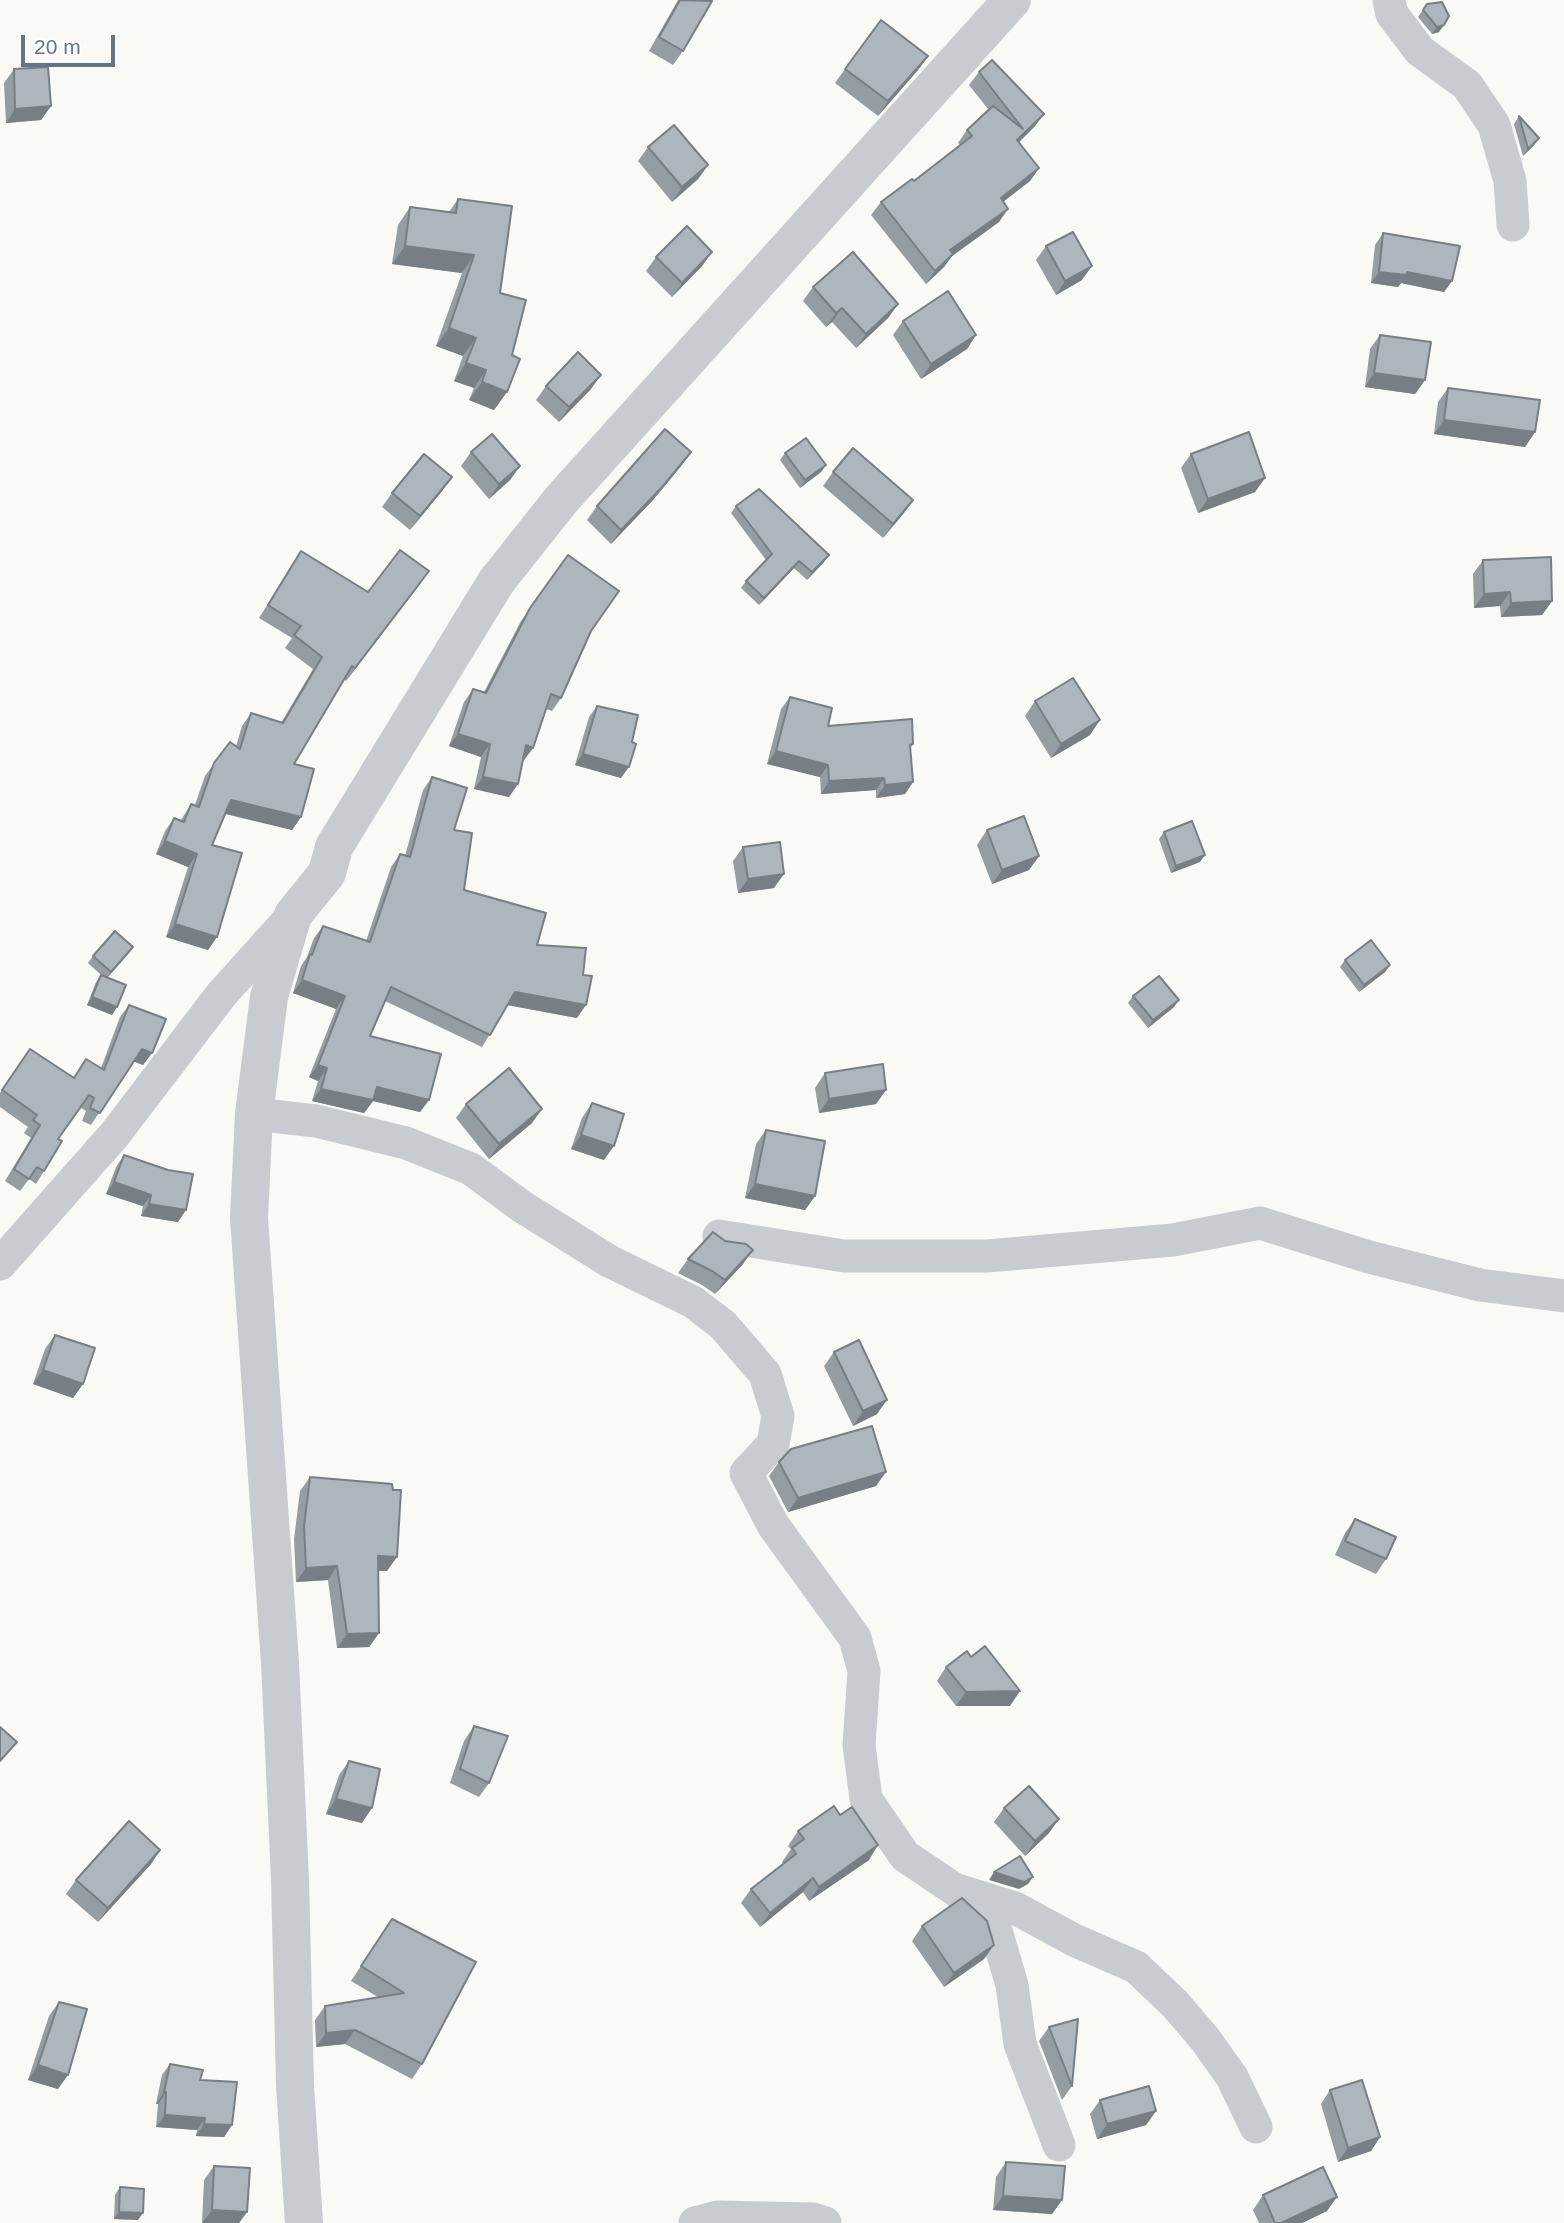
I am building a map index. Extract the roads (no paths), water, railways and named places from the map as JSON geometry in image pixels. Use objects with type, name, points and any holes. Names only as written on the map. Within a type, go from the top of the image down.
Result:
[{"type":"street","points":[[0,1264],[115,1134],[220,995],[293,915],[327,873],[334,847],[496,582],[561,500],[1012,0]]},
{"type":"street","points":[[1389,0],[1392,14],[1420,51],[1467,85],[1494,125],[1510,181],[1513,225]]},
{"type":"street","points":[[293,915],[269,997],[254,1114],[249,1218],[280,1663],[290,1880],[295,2085],[304,2223]]},
{"type":"street","points":[[254,1114],[316,1121],[381,1136],[407,1143],[471,1169],[521,1206],[609,1261],[693,1302],[723,1325],[765,1374],[778,1416],[773,1444],[746,1473],[773,1525],[855,1638],[864,1671],[859,1745],[866,1799],[905,1856],[954,1889],[994,1924],[1012,1984],[1020,2044],[1059,2145]]},
{"type":"street","points":[[719,1237],[844,1256],[987,1256],[1173,1240],[1260,1223],[1369,1257],[1479,1285],[1564,1296]]},
{"type":"street","points":[[954,1889],[1015,1908],[1074,1940],[1136,1967],[1174,2003],[1205,2039],[1232,2077],[1256,2127]]},
{"type":"street","points":[[695,2223],[718,2217],[813,2219],[825,2223]]}]
